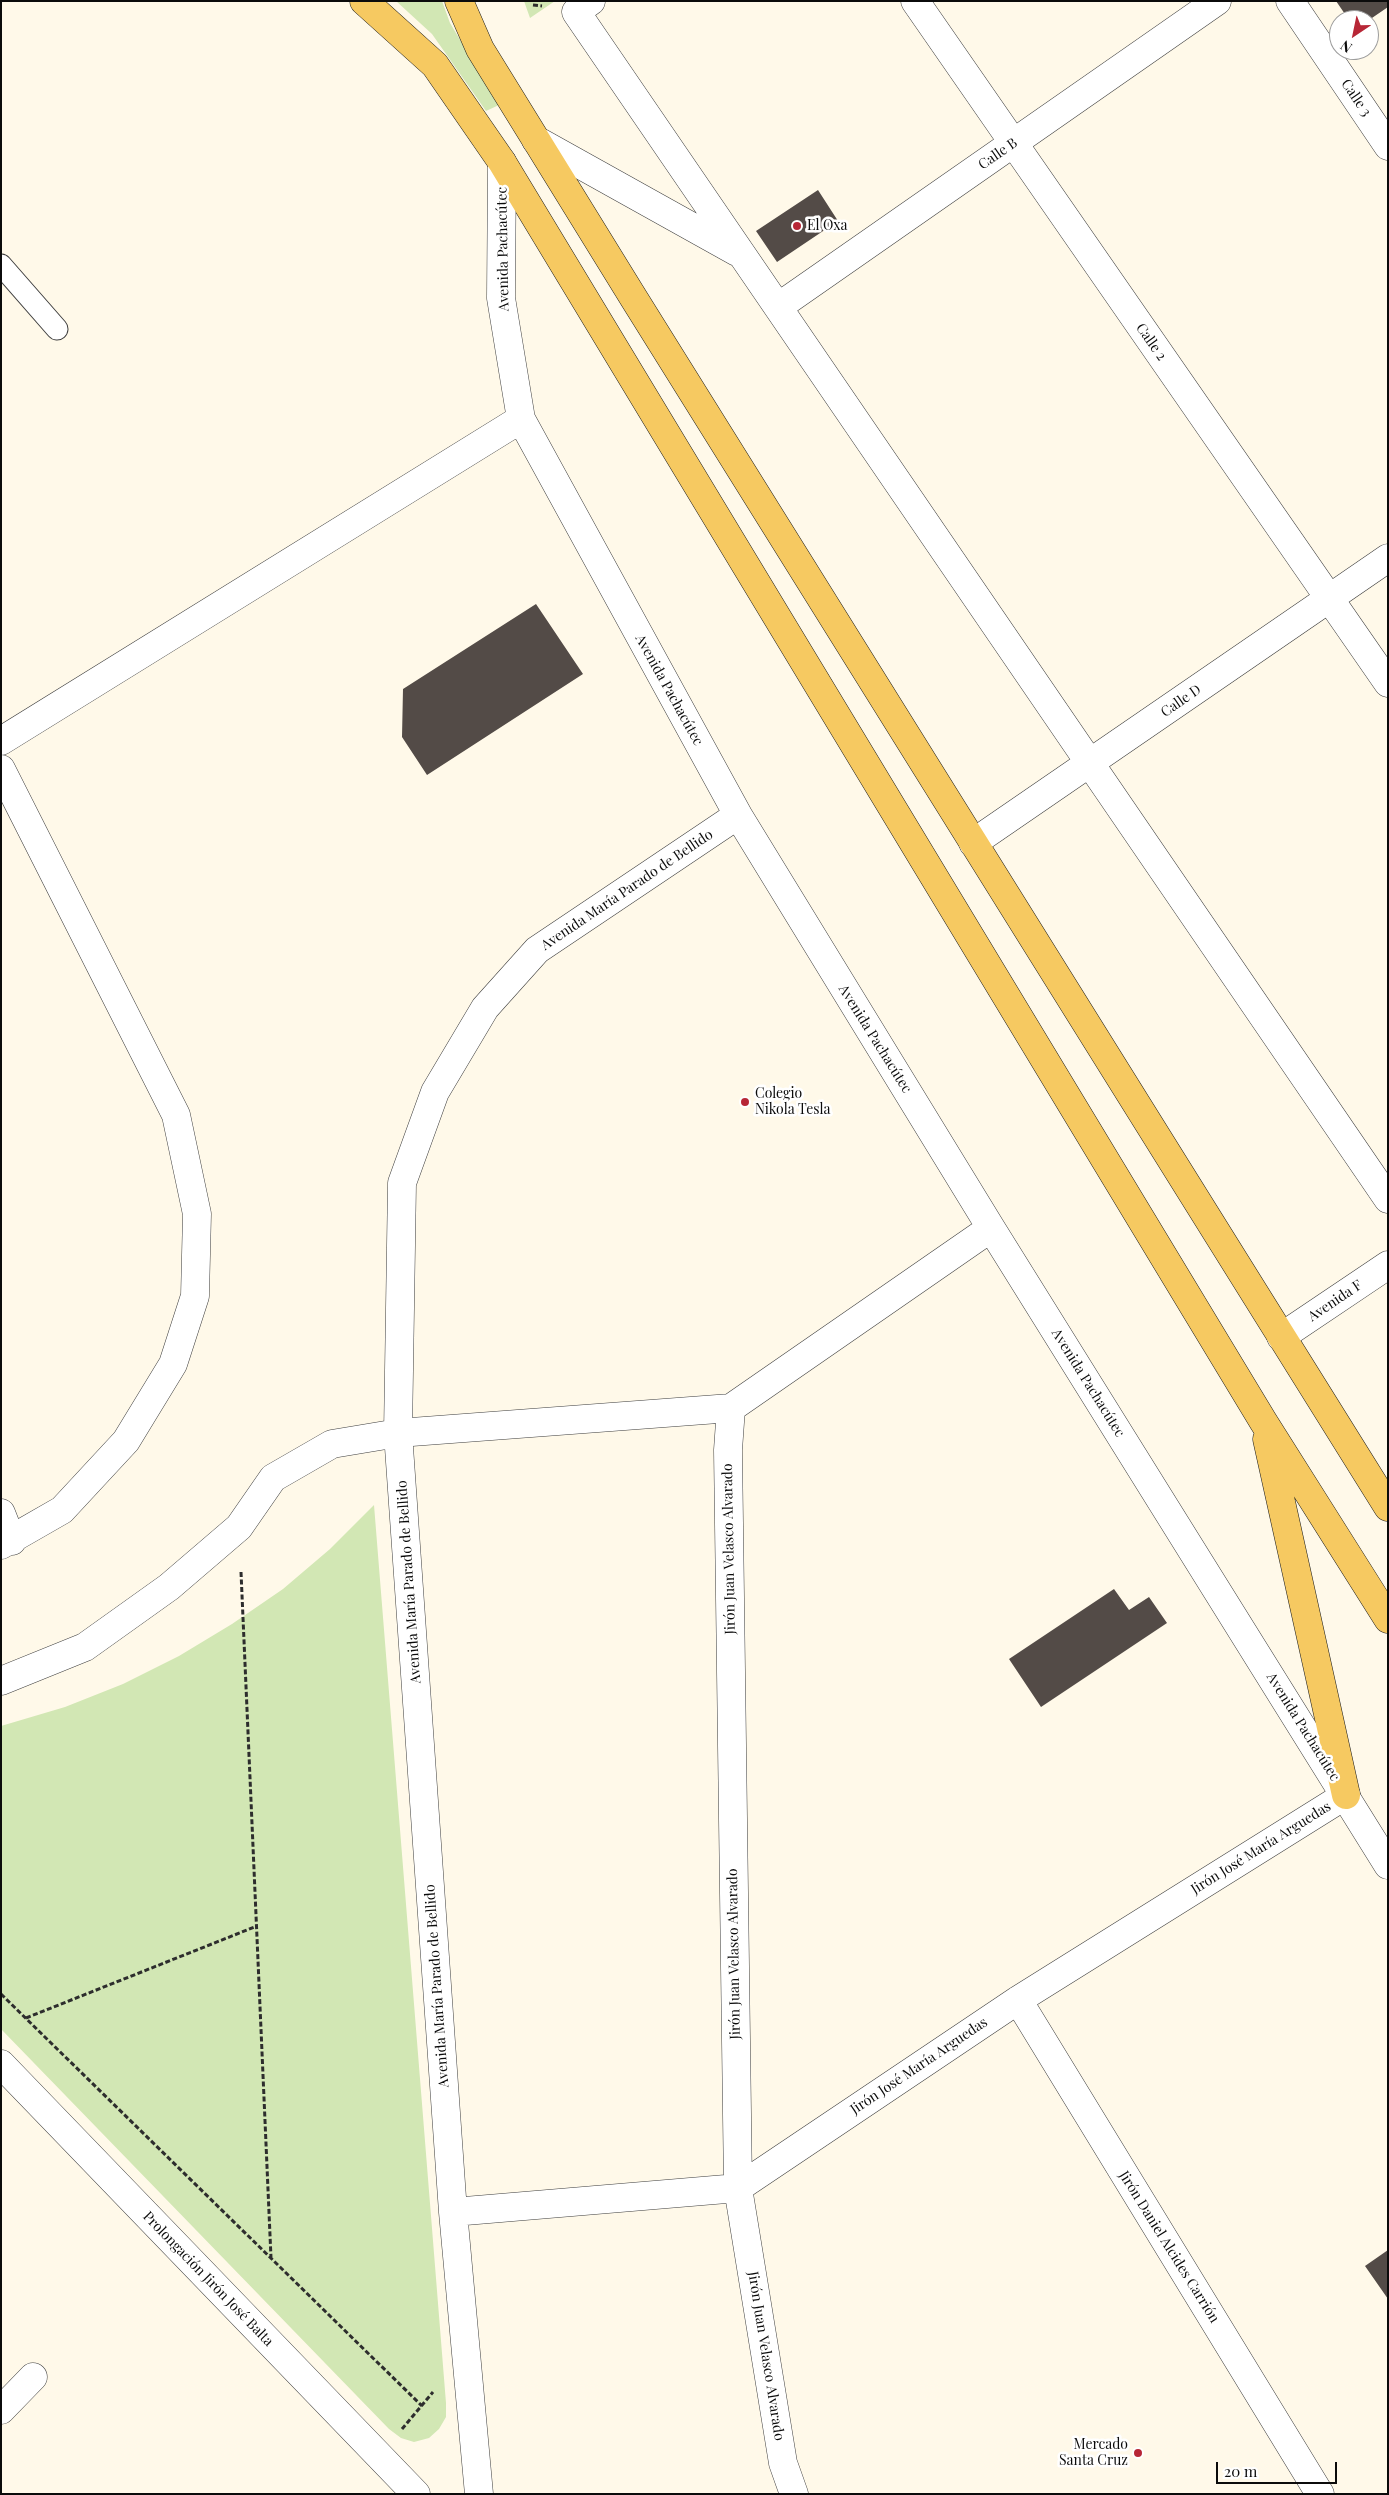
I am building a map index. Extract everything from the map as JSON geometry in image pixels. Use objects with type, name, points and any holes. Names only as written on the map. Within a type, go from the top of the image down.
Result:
[{"type":"main road","name":"Avenida Pachacútec","points":[[364,1],[434,65],[502,162],[1263,1421],[1388,1619]]},
{"type":"main road","points":[[459,1],[480,49],[536,140],[1388,1507]]},
{"type":"main road","points":[[1263,1421],[1346,1795]]},
{"type":"street","name":"Calle 2","points":[[915,1],[1388,683]]},
{"type":"street","name":"Calle B","points":[[778,307],[1217,1]]},
{"type":"street","name":"Calle 3","points":[[1290,1],[1388,146]]},
{"type":"street","points":[[584,7],[778,307],[1388,1199]]},
{"type":"street","points":[[536,140],[743,255]]},
{"type":"street","name":"Avenida Pachacútec","points":[[502,162],[501,298],[521,419],[738,815],[991,1228],[1388,1865]]},
{"type":"street","points":[[1,741],[521,419]]},
{"type":"street","name":"Calle D","points":[[973,843],[1388,558]]},
{"type":"street","points":[[1,769],[176,1115],[197,1214],[195,1296],[173,1364],[126,1440],[62,1510],[7,1543],[1,1513]]},
{"type":"street","name":"Avenida María Parado de Bellido","points":[[479,2494],[453,2212],[398,1433],[402,1183],[435,1092],[485,1008],[537,950],[738,815]]},
{"type":"street","points":[[1,1681],[85,1647],[169,1587],[239,1527],[273,1478],[332,1444],[398,1433],[731,1408],[991,1228]]},
{"type":"street","name":"Avenida F","points":[[1282,1337],[1388,1265]]},
{"type":"street","name":"Jirón Juan Velasco Alvarado","points":[[731,1408],[728,1450],[738,2188],[783,2463],[794,2494]]},
{"type":"street","name":"Jirón José María Arguedas","points":[[453,2212],[738,2188],[1018,2000],[1346,1795]]},
{"type":"street","name":"Jirón Daniel Alcides Carrión","points":[[1018,2000],[1320,2494]]},
{"type":"street","name":"Prolongación Jirón José Balta","points":[[1,2064],[416,2494]]},
{"type":"street","points":[[1,2410],[33,2377]]},
{"type":"lane","points":[[1,265],[57,329]]},
{"type":"path","points":[[532,1],[533,5],[538,1]]},
{"type":"path","points":[[239,1527],[271,2258]]},
{"type":"path","points":[[26,2018],[257,1926]]},
{"type":"path","points":[[1,1994],[422,2406]]},
{"type":"path","points":[[379,2456],[466,2351]]},
{"type":"green space","points":[[396,1],[442,1],[450,23],[499,105],[486,111],[432,34]]},
{"type":"green space","points":[[524,1],[555,1],[530,18]]},
{"type":"green space","points":[[374,1505],[446,2403],[446,2417],[439,2429],[429,2438],[414,2442],[401,2438],[389,2429],[1,2029],[1,1726],[65,1707],[123,1684],[179,1656],[232,1624],[283,1589],[330,1549]]},
{"type":"building","points":[[1336,1],[1388,1],[1388,7],[1379,13],[1379,10],[1342,10]]},
{"type":"building","name":"El Oxa","points":[[818,190],[838,221],[777,262],[756,231]]},
{"type":"building","points":[[536,604],[583,674],[427,775],[402,737],[403,689]]},
{"type":"building","points":[[1114,1589],[1129,1610],[1149,1597],[1167,1623],[1041,1707],[1009,1659]]},
{"type":"building","points":[[1388,2250],[1388,2299],[1365,2266]]},
{"type":"place","name":"El Oxa","points":[[797,226]]},
{"type":"place","name":"Colegio Nikola Tesla","points":[[745,1102]]},
{"type":"place","name":"Mercado Santa Cruz","points":[[1138,2453]]}]
